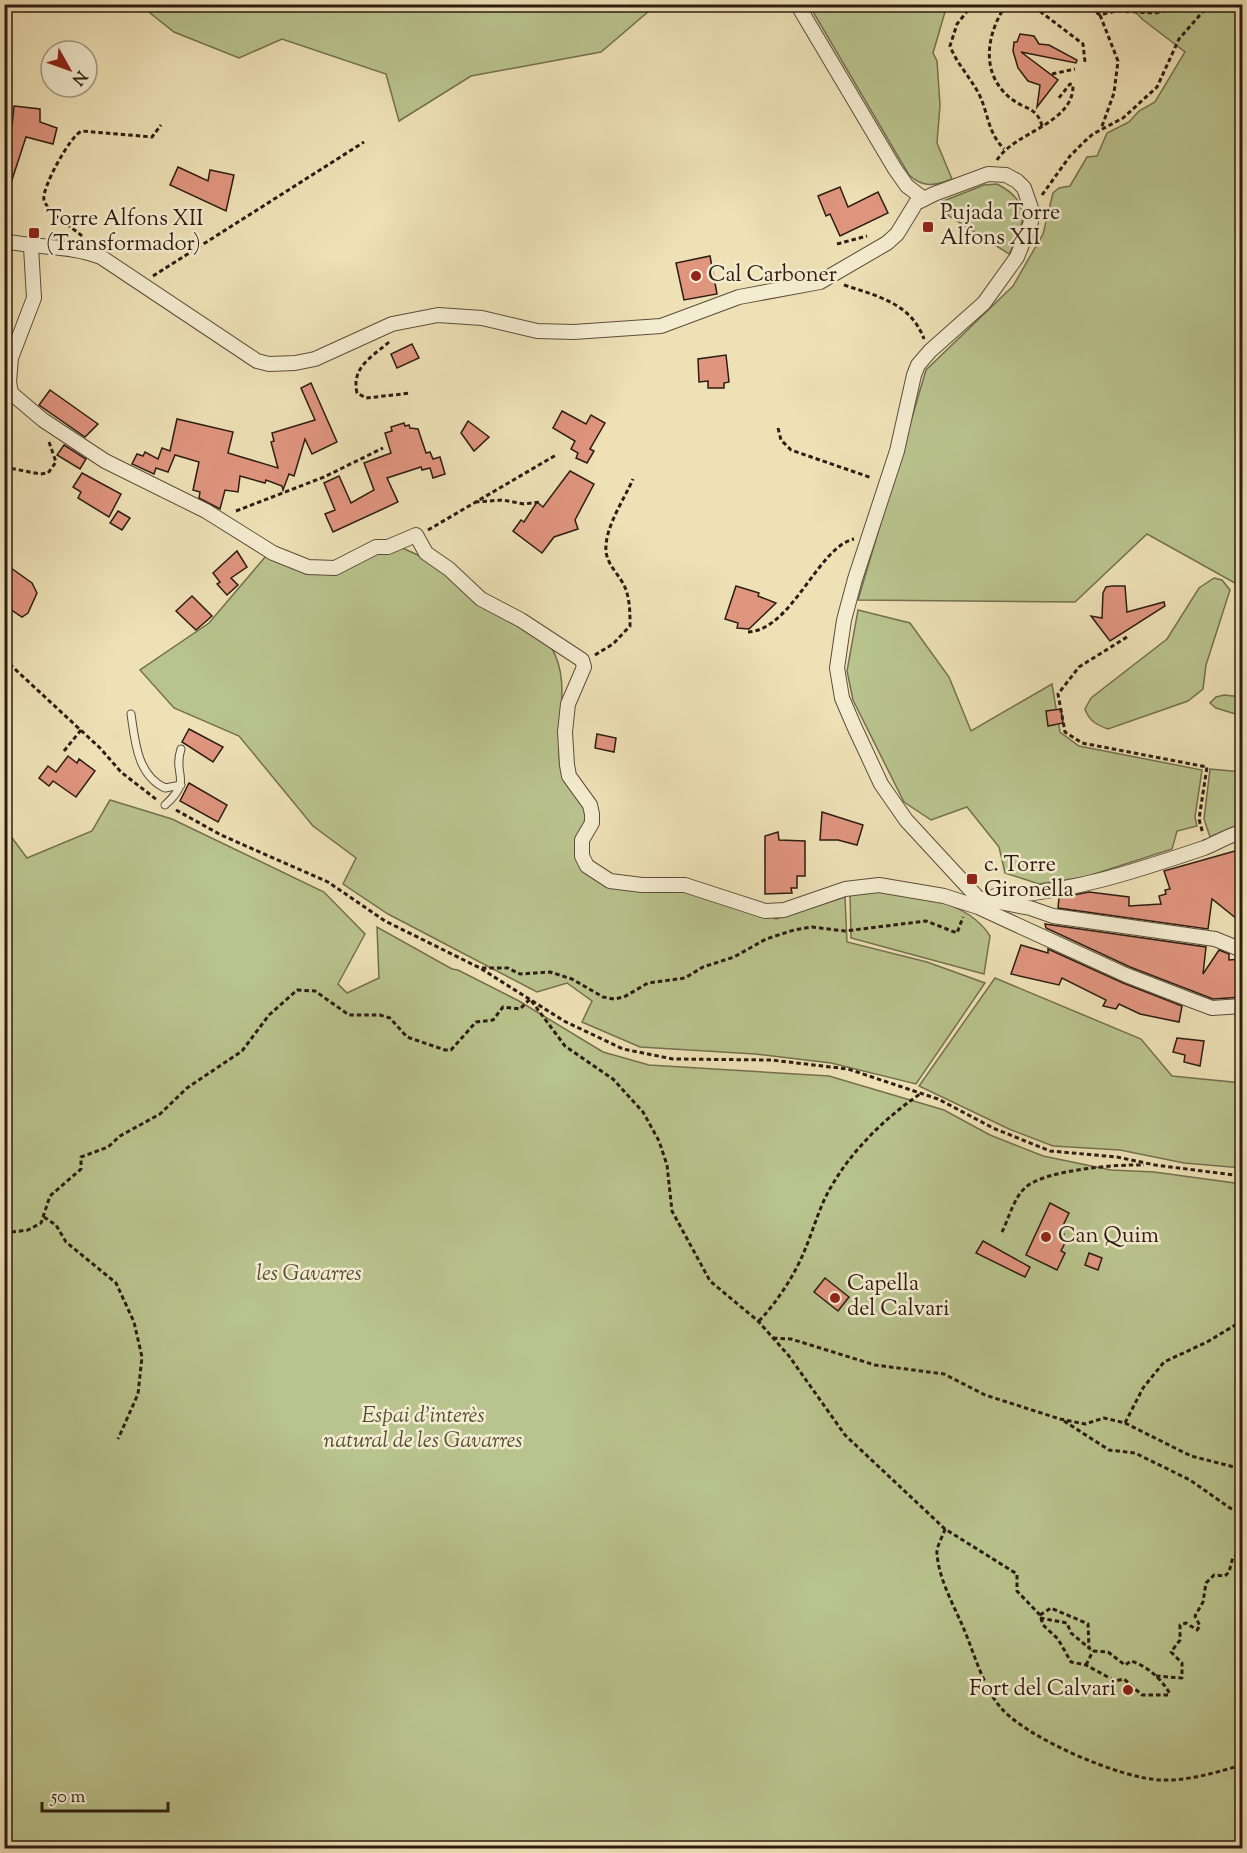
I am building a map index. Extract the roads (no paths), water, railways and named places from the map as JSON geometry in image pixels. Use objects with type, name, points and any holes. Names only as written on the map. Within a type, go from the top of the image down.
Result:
[{"type":"street","points":[[797,4],[895,169],[907,186],[924,199]]},
{"type":"street","points":[[4,241],[32,247],[74,248],[101,257],[240,352],[269,364],[295,363],[315,359],[375,330],[409,320],[458,315],[537,331],[651,328],[739,297],[806,286],[834,275],[887,243],[897,234],[916,202],[988,174],[1006,175],[1017,181],[1024,188],[1031,208],[1031,222],[1025,241],[1008,270],[984,303],[930,351],[918,365],[914,375],[888,484],[869,535],[844,620],[837,658],[842,698],[877,774],[894,804],[974,903],[1126,975],[1188,999],[1212,1008],[1242,1006]]},
{"type":"street","points":[[32,247],[34,298],[11,358],[9,382],[12,393],[43,420],[105,461],[206,511],[273,553],[308,567],[335,568],[376,547],[388,547],[416,535],[426,553],[449,569],[481,599],[521,620],[584,663],[582,675],[568,704],[564,732],[569,776],[590,805],[592,814],[592,823],[582,840],[582,856],[587,866],[596,874],[621,884],[691,886],[765,911],[784,910],[845,889],[879,885],[1053,916],[1215,939],[1242,950]]},
{"type":"street","points":[[974,903],[1091,884],[1132,873],[1207,847],[1242,832]]},
{"type":"lane","points":[[131,714],[137,753],[149,774],[165,788],[181,785]]},
{"type":"lane","points":[[165,805],[174,798],[181,785],[178,761],[182,749]]},
{"type":"place","name":"Pujada Torre Alfons XII","points":[[928,227]]},
{"type":"place","name":"Torre Alfons XII (Transformador)","points":[[34,233]]},
{"type":"place","name":"Cal Carboner","points":[[696,276]]},
{"type":"place","name":"c. Torre Gironella","points":[[972,879]]},
{"type":"place","name":"Can Quim","points":[[1046,1237]]},
{"type":"place","name":"Capella del Calvari","points":[[835,1298]]},
{"type":"place","name":"Fort del Calvari","points":[[1128,1690]]},
{"type":"park label","name":"les Gavarres","points":[[309,1275]]},
{"type":"park label","name":"Espai d'interès natural de les Gavarres","points":[[423,1430]]}]
